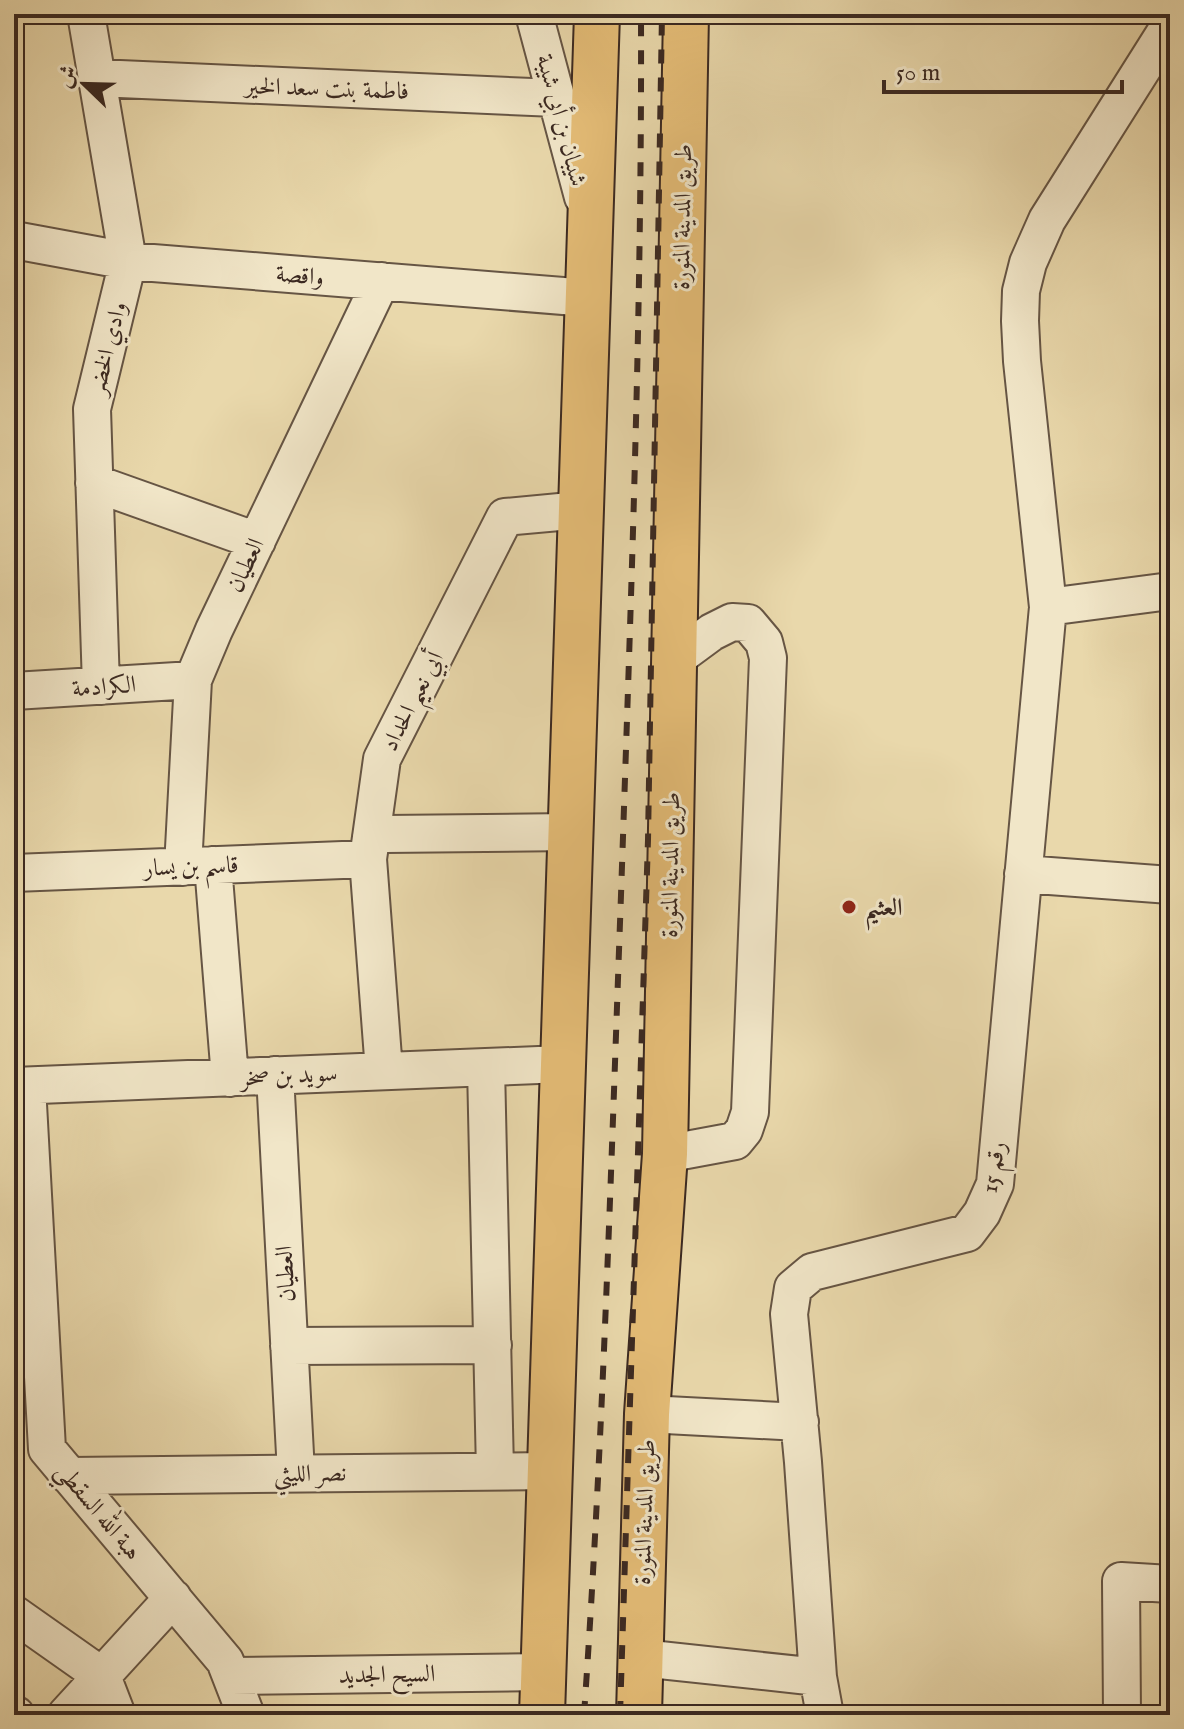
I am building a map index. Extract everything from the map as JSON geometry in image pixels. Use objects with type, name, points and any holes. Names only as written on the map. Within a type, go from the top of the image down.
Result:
[{"type":"main road","points":[[542,1715],[597,14]]},
{"type":"main road","name":"طريق المدينة المنورة","points":[[639,1715],[647,1414],[665,1154],[686,14]]},
{"type":"street","name":"وادي الخضر","points":[[86,14],[128,261],[92,409],[101,686]]},
{"type":"street","name":"شيبان بن أبي شيبة","points":[[534,14],[590,226]]},
{"type":"street","name":"رقم 15","points":[[825,1715],[818,1677],[789,1314],[793,1288],[812,1272],[967,1233],[982,1213],[995,1184],[1048,607],[1022,361],[1021,291],[1028,263],[1047,220],[1170,25]]},
{"type":"street","name":"فاطمة بنت سعد الخير","points":[[97,78],[556,98]]},
{"type":"street","name":"واقصة","points":[[14,240],[128,261],[588,298]]},
{"type":"street","name":"العطيان","points":[[230,1078],[198,866],[193,680],[381,281]]},
{"type":"street","points":[[94,483],[257,541]]},
{"type":"street","name":"أبي نعيم الحداد","points":[[384,1071],[370,848],[382,759],[505,517],[581,510]]},
{"type":"street","points":[[1048,607],[1170,591]]},
{"type":"street","points":[[665,1154],[735,1141],[744,1130],[750,1112],[768,658],[764,642],[748,623],[732,622],[712,632],[674,660]]},
{"type":"street","name":"الكرادمة","points":[[14,691],[193,680]]},
{"type":"street","name":"قاسم بن يسار","points":[[14,873],[198,866],[370,848],[385,834],[571,832]]},
{"type":"street","points":[[1023,874],[1170,885]]},
{"type":"street","name":"سويد بن صخر","points":[[21,1086],[563,1064]]},
{"type":"street","points":[[486,1067],[495,1471]]},
{"type":"street","name":"العطيان","points":[[275,1075],[296,1473]]},
{"type":"street","name":"هبة الله السقطي","points":[[21,1086],[26,1288],[47,1449],[225,1661],[246,1715]]},
{"type":"street","points":[[289,1346],[493,1345]]},
{"type":"street","points":[[647,1414],[800,1422]]},
{"type":"street","name":"نصر الليثي","points":[[69,1476],[550,1471]]},
{"type":"street","points":[[1122,1715],[1121,1581],[1170,1584]]},
{"type":"street","points":[[66,1715],[173,1598]]},
{"type":"street","points":[[14,1614],[102,1676],[117,1715]]},
{"type":"street","points":[[641,1658],[818,1677]]},
{"type":"street","name":"السيح الجديد","points":[[231,1676],[543,1672]]},
{"type":"railway","points":[[584,1715],[606,1305],[628,675],[638,344],[641,14]]},
{"type":"railway","points":[[620,1715],[648,840],[662,14]]},
{"type":"place","name":"العثيم","points":[[849,907]]}]
